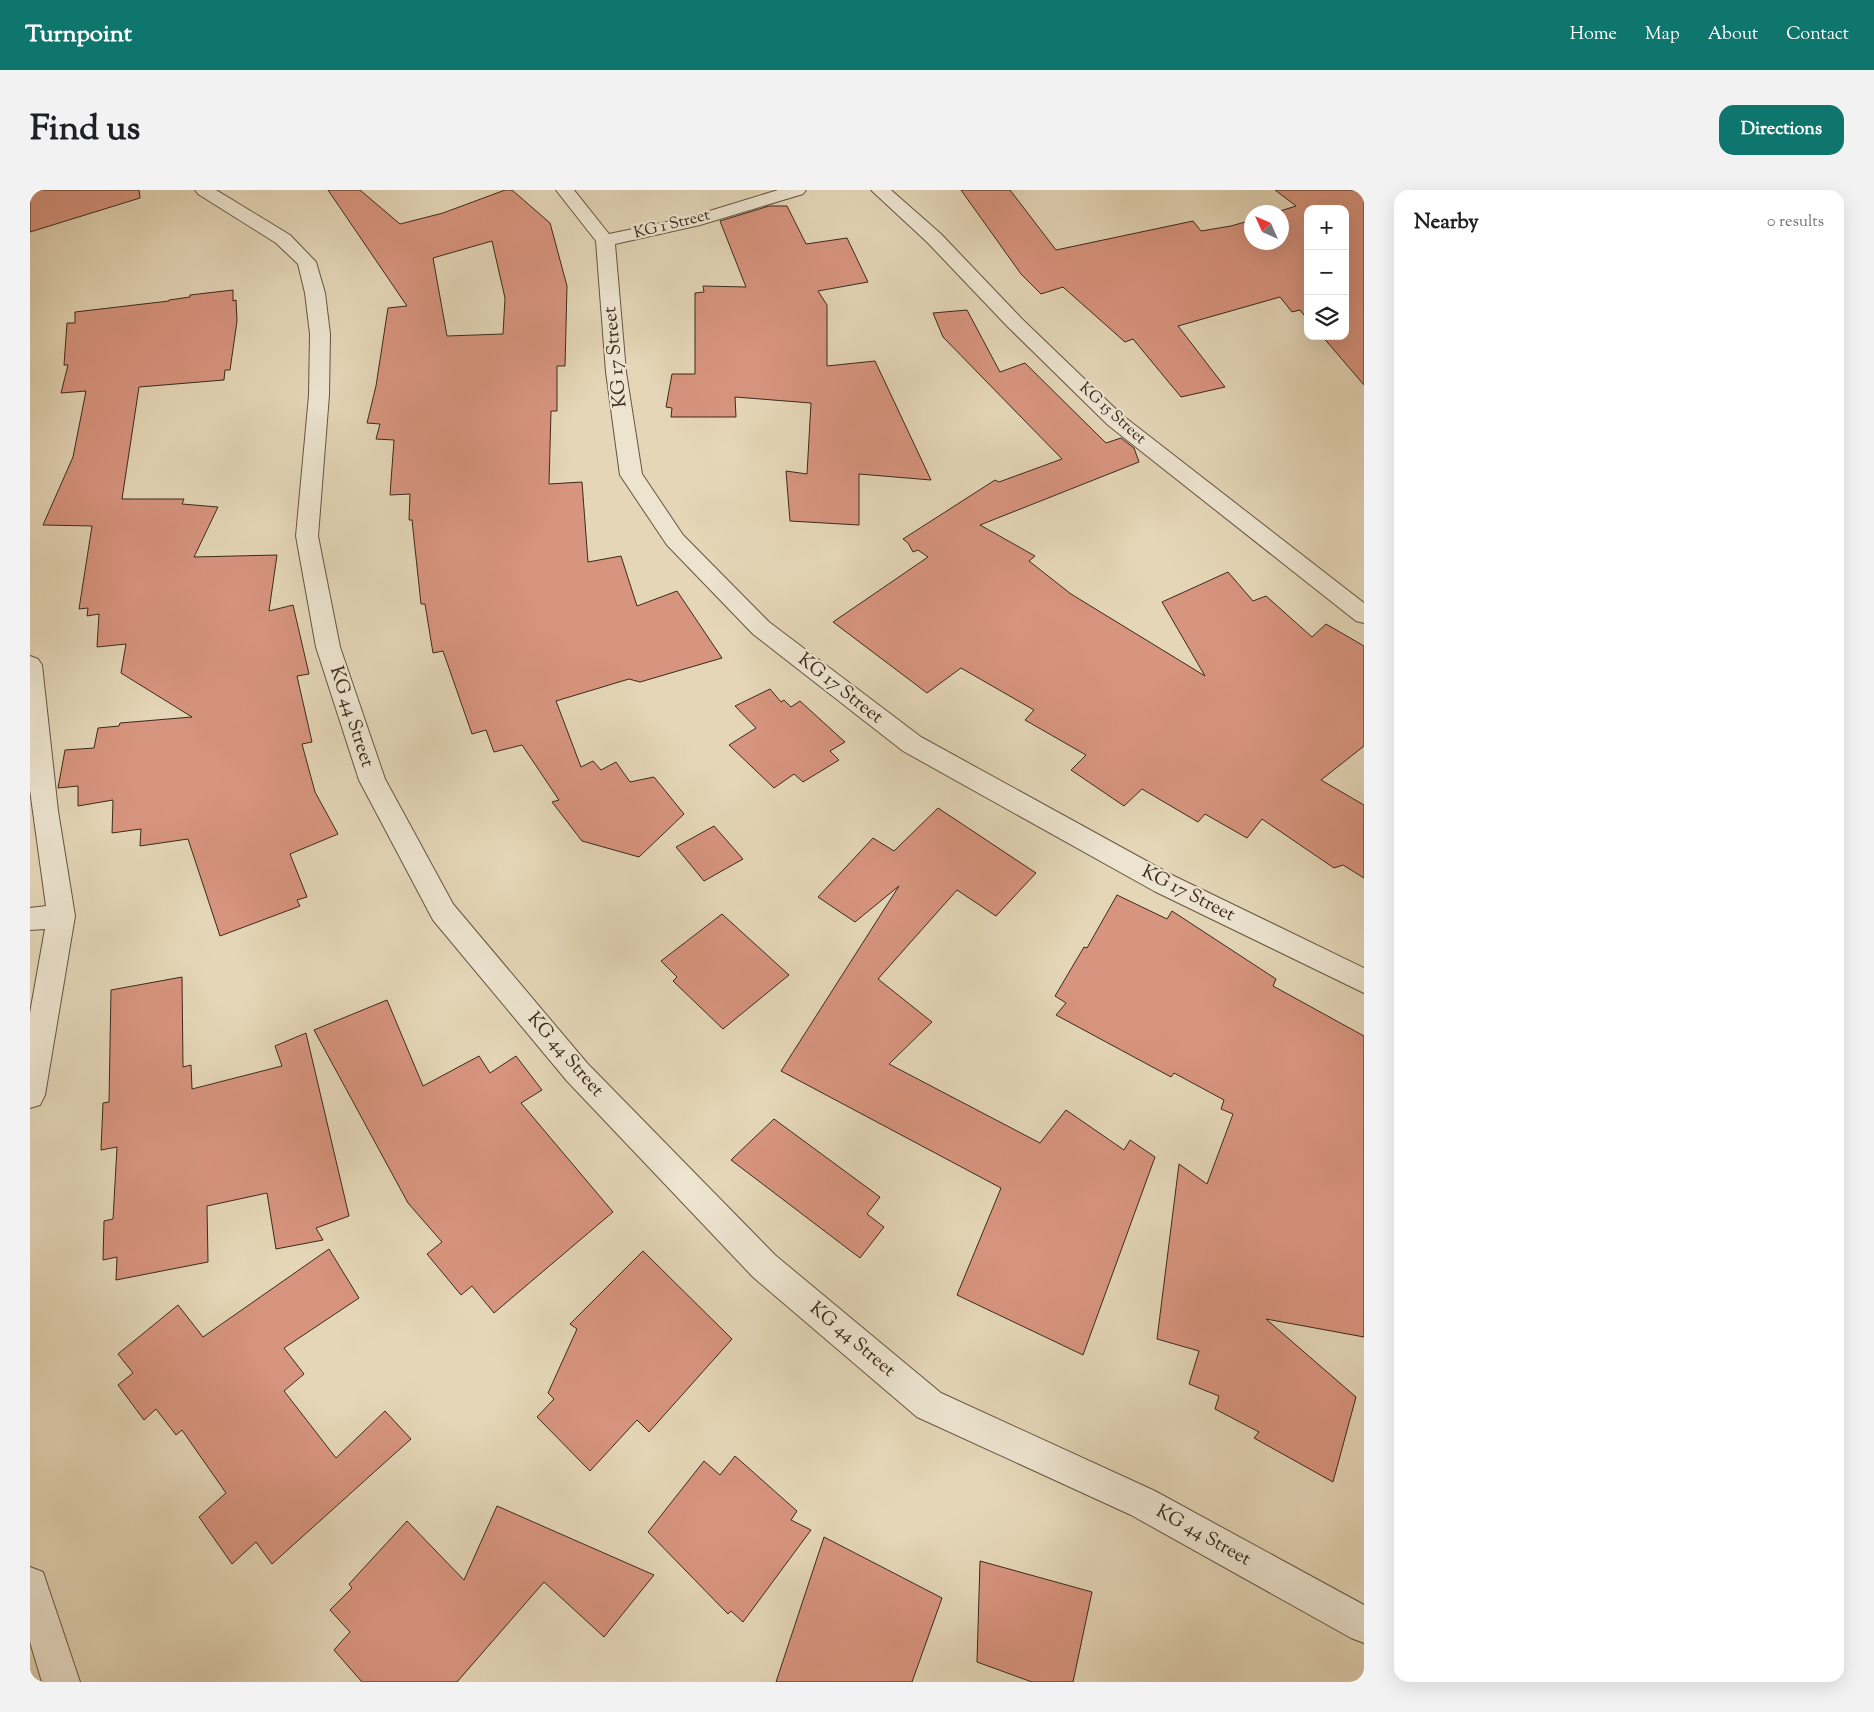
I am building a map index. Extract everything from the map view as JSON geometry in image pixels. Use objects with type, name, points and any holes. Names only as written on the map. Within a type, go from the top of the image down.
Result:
[{"type":"street","name":"KG 44 Street","points":[[204,190],[283,239],[307,262],[315,294],[320,334],[319,395],[308,536],[328,647],[372,780],[443,912],[577,1072],[764,1266],[929,1405],[1143,1503],[1362,1618]]},
{"type":"street","points":[[565,190],[605,241]]},
{"type":"street","name":"KG 1 Street","points":[[605,241],[694,221],[797,190]]},
{"type":"street","name":"KG 15 Street","points":[[880,190],[934,238],[1015,323],[1115,420],[1364,615]]},
{"type":"street","name":"KG 17 Street","points":[[605,241],[616,372],[631,475],[675,540],[761,628],[912,744],[1162,883],[1364,981]]},
{"type":"street","points":[[30,665],[45,811],[61,916],[30,1095]]},
{"type":"street","points":[[30,919],[61,916]]},
{"type":"street","points":[[30,1584],[61,1682]]},
{"type":"building","points":[[30,190],[139,190],[140,198],[30,232]]},
{"type":"building","points":[[328,190],[360,190],[400,224],[443,213],[505,190],[512,190],[550,223],[567,286],[565,366],[557,366],[557,411],[551,411],[549,484],[582,482],[588,562],[621,556],[637,606],[677,591],[722,658],[640,682],[629,679],[556,701],[581,767],[593,761],[601,770],[616,762],[630,782],[654,777],[684,814],[639,857],[582,841],[552,802],[559,800],[522,745],[494,752],[486,730],[472,734],[443,651],[433,653],[425,604],[421,604],[412,520],[409,520],[410,494],[390,495],[394,440],[376,439],[380,424],[367,423],[376,386],[388,308],[407,306]],"holes":[[[492,241],[505,298],[503,334],[447,336],[433,258]]]},
{"type":"building","points":[[961,190],[1010,190],[1056,250],[1193,221],[1201,231],[1244,222],[1244,250],[1289,250],[1289,208],[1296,206],[1275,190],[1364,190],[1364,385],[1325,340],[1349,340],[1349,205],[1304,205],[1304,315],[1300,310],[1292,312],[1280,297],[1178,326],[1225,387],[1181,397],[1133,339],[1125,342],[1063,287],[1041,294],[1021,274]]},
{"type":"building","points":[[769,206],[787,206],[806,244],[847,238],[868,282],[818,291],[827,305],[827,366],[875,361],[931,480],[859,474],[859,525],[790,521],[786,471],[807,474],[811,403],[735,397],[736,417],[671,417],[672,408],[666,407],[672,374],[695,374],[695,293],[704,292],[703,286],[746,287],[720,221]]},
{"type":"building","points":[[233,290],[233,301],[236,300],[237,321],[230,370],[225,370],[224,380],[139,387],[122,499],[184,499],[182,504],[218,507],[194,557],[277,555],[269,611],[293,605],[309,674],[297,676],[312,742],[302,744],[315,792],[338,834],[290,854],[307,897],[297,900],[300,906],[220,936],[188,839],[140,846],[141,829],[112,833],[113,800],[78,806],[78,786],[58,788],[65,750],[94,748],[98,728],[119,726],[120,723],[192,717],[121,673],[126,644],[97,647],[99,614],[87,616],[88,608],[79,609],[92,526],[43,525],[73,457],[86,391],[61,393],[68,365],[64,365],[67,323],[75,323],[75,312],[169,301],[190,297],[190,295]]},
{"type":"building","points":[[967,310],[1000,372],[1025,363],[1106,443],[1121,438],[1134,448],[1139,462],[980,525],[1035,556],[1029,561],[1071,594],[1205,676],[1162,602],[1228,572],[1253,601],[1266,596],[1312,637],[1326,624],[1364,646],[1364,746],[1321,780],[1364,805],[1364,878],[1343,865],[1334,868],[1262,819],[1247,838],[1205,814],[1198,822],[1142,789],[1124,806],[1071,770],[1086,755],[1025,720],[1034,710],[961,668],[927,693],[833,622],[928,557],[918,550],[913,552],[908,543],[903,539],[995,480],[999,482],[1062,459],[943,337],[933,313]]},
{"type":"building","points":[[770,689],[781,702],[784,700],[791,707],[800,701],[845,742],[830,751],[839,760],[803,782],[794,774],[774,788],[729,745],[756,728],[735,706]]},
{"type":"building","points":[[938,808],[1036,873],[996,916],[957,890],[878,979],[932,1022],[889,1064],[1040,1143],[1066,1110],[1124,1150],[1130,1140],[1155,1157],[1083,1355],[957,1295],[1001,1188],[781,1071],[899,886],[855,922],[818,897],[873,838],[894,851]]},
{"type":"building","points":[[714,826],[743,859],[704,881],[676,847]]},
{"type":"building","points":[[1117,895],[1167,919],[1172,911],[1276,979],[1273,986],[1364,1036],[1364,1337],[1266,1319],[1356,1397],[1333,1482],[1254,1438],[1259,1432],[1215,1409],[1219,1396],[1189,1384],[1199,1351],[1157,1339],[1179,1164],[1207,1184],[1233,1114],[1221,1109],[1224,1100],[1174,1073],[1171,1077],[1056,1015],[1066,1003],[1055,996],[1084,947],[1087,948]]},
{"type":"building","points":[[722,914],[789,975],[723,1029],[673,981],[677,977],[661,961]]},
{"type":"building","points":[[182,977],[183,1067],[191,1065],[192,1089],[282,1066],[275,1046],[306,1033],[349,1216],[316,1228],[323,1240],[276,1249],[267,1193],[207,1206],[208,1262],[116,1280],[117,1257],[103,1260],[104,1221],[113,1219],[117,1147],[101,1150],[103,1103],[109,1102],[111,990]]},
{"type":"building","points":[[387,1000],[423,1086],[479,1056],[490,1073],[516,1056],[542,1090],[521,1103],[613,1212],[494,1313],[472,1286],[461,1295],[427,1254],[442,1242],[408,1203],[314,1030]]},
{"type":"building","points":[[774,1119],[880,1197],[867,1214],[884,1227],[860,1258],[731,1160]]},
{"type":"building","points":[[329,1249],[359,1298],[284,1348],[304,1374],[284,1391],[336,1458],[385,1411],[411,1439],[272,1564],[256,1542],[232,1564],[199,1517],[226,1493],[182,1430],[176,1435],[156,1409],[144,1420],[118,1385],[133,1373],[118,1354],[178,1305],[203,1337]]},
{"type":"building","points":[[643,1251],[732,1339],[649,1432],[637,1420],[590,1471],[537,1417],[554,1399],[548,1393],[577,1329],[570,1324]]},
{"type":"building","points":[[735,1456],[797,1511],[791,1520],[811,1530],[743,1622],[731,1611],[728,1614],[648,1532],[704,1461],[720,1475]]},
{"type":"building","points":[[497,1506],[654,1575],[604,1637],[544,1582],[457,1682],[362,1682],[334,1650],[350,1632],[330,1610],[352,1588],[349,1584],[407,1521],[464,1580]]},
{"type":"building","points":[[824,1537],[942,1598],[912,1682],[776,1682]]},
{"type":"building","points":[[980,1561],[1092,1592],[1073,1682],[1032,1682],[977,1662]]}]
